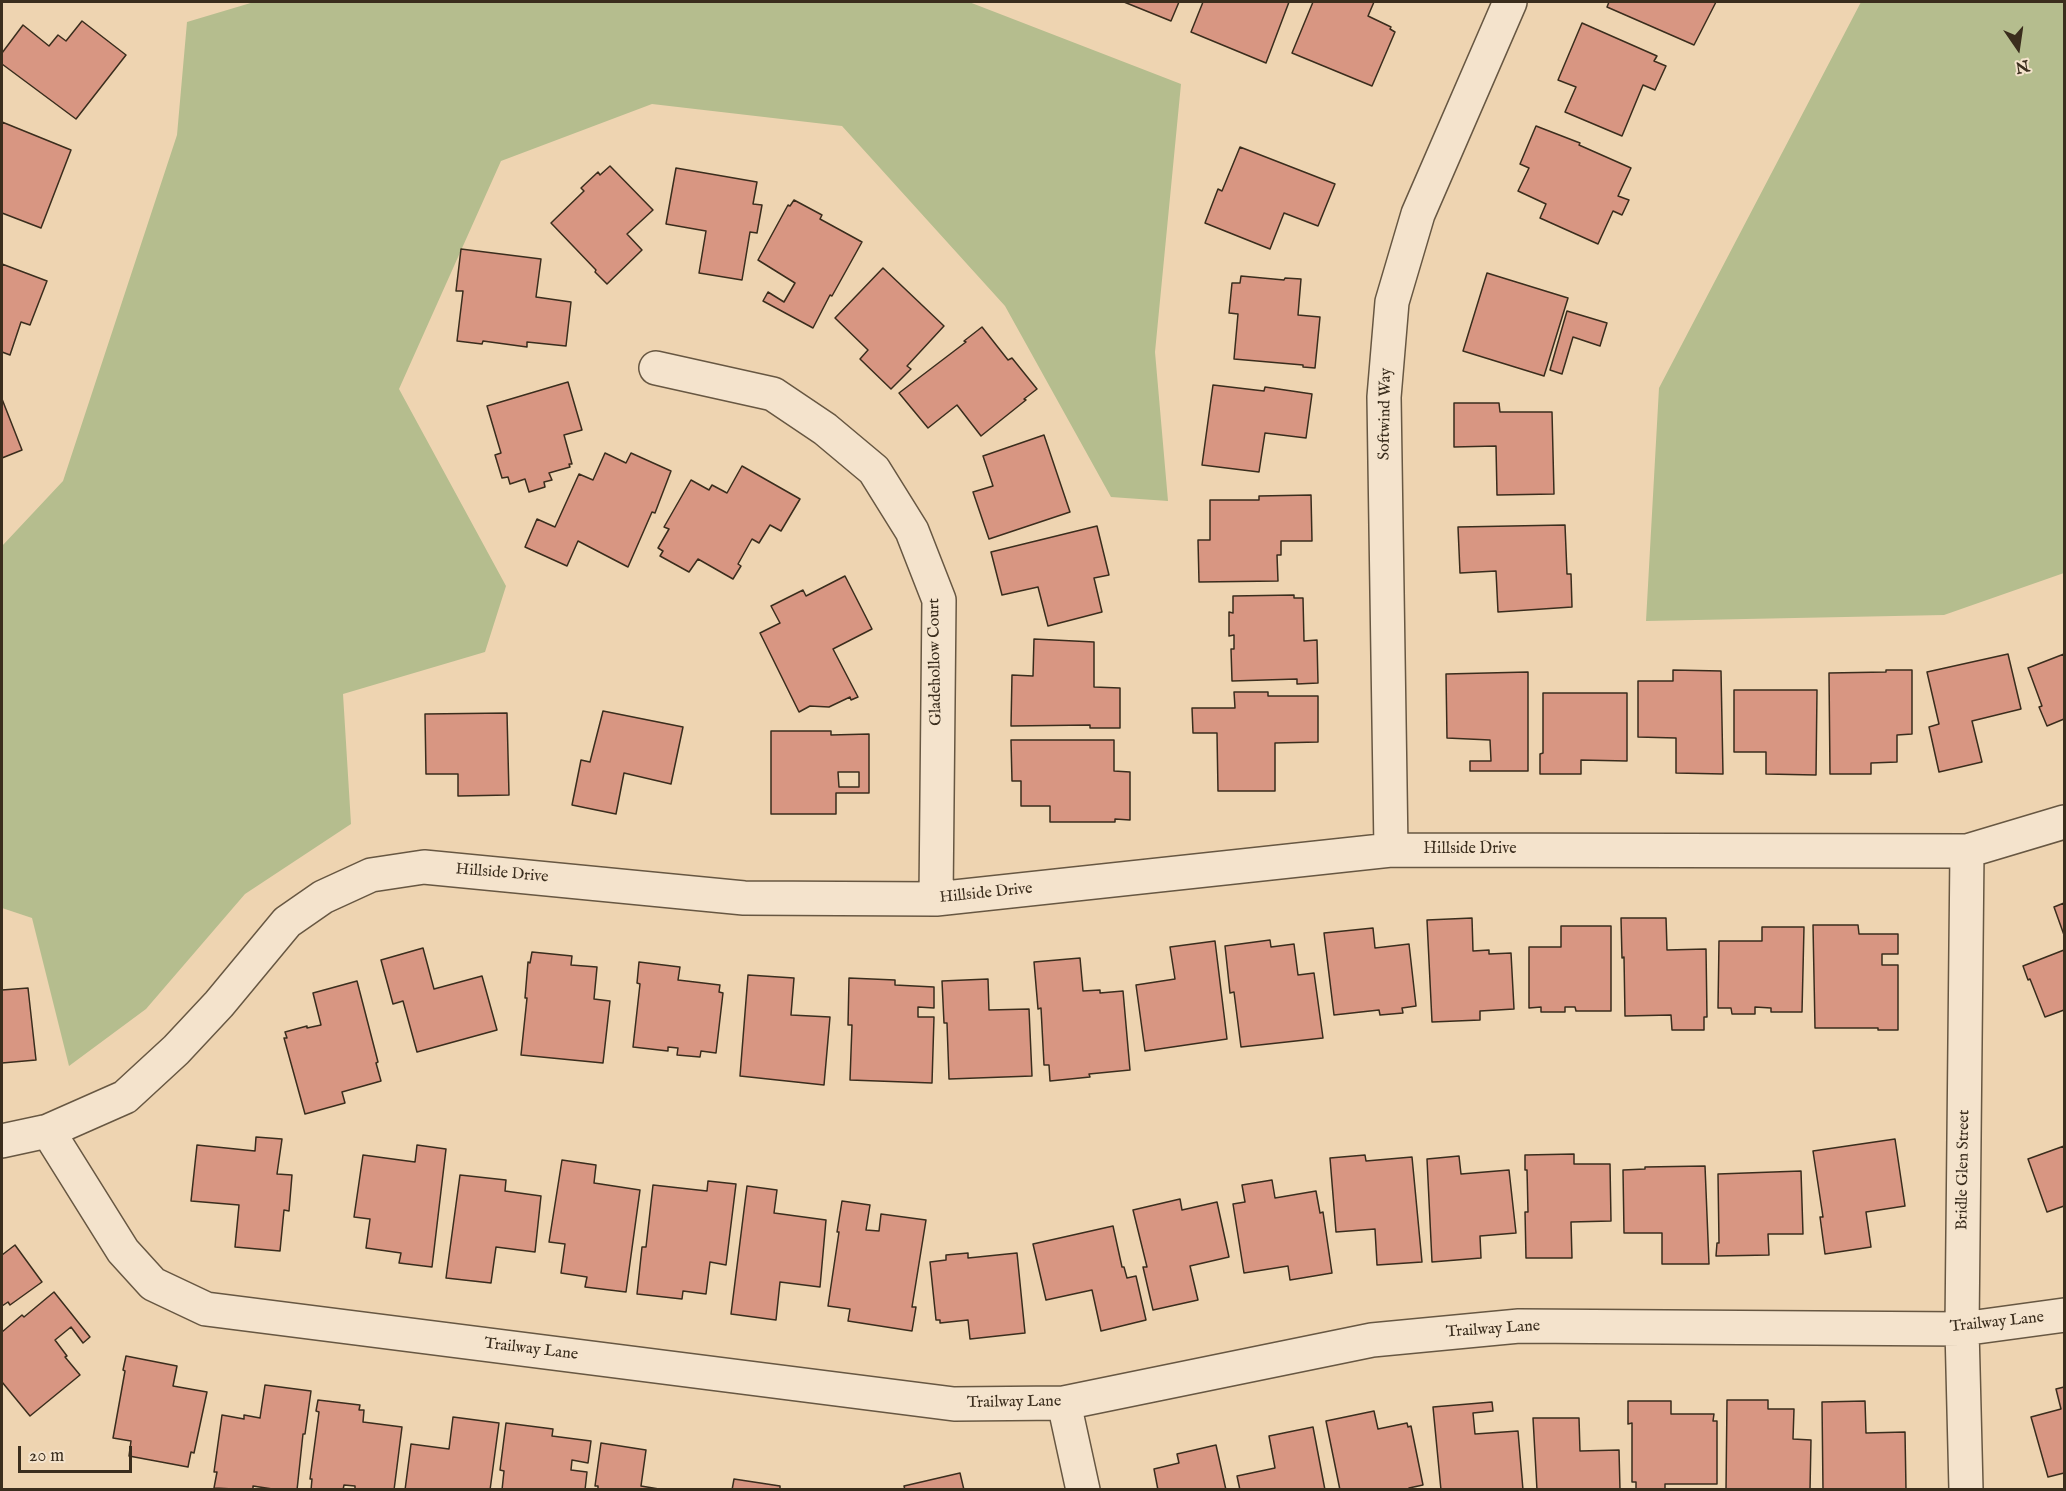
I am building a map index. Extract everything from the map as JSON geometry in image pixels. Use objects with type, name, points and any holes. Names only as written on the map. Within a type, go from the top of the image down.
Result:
[{"type":"street","name":"Softwind Way","points":[[1391,850],[1384,397],[1392,302],[1418,214],[1510,2]]},
{"type":"street","name":"Gladehollow Court","points":[[656,368],[773,394],[825,429],[874,470],[912,531],[939,600],[936,899]]},
{"type":"street","name":"Hillside Drive","points":[[2,1141],[48,1131],[125,1097],[176,1050],[212,1012],[287,922],[323,897],[371,875],[424,867],[744,898],[936,899],[1391,850],[1967,851],[2064,822]]},
{"type":"street","name":"Bridle Glen Street","points":[[1966,1490],[1962,1329],[1967,851]]},
{"type":"street","name":"Trailway Lane","points":[[48,1131],[123,1251],[153,1284],[206,1309],[954,1404],[1064,1403],[1372,1340],[1519,1326],[1962,1329],[2064,1315]]},
{"type":"street","points":[[1064,1403],[1083,1490]]},
{"type":"green space","points":[[254,2],[969,2],[1181,84],[1155,352],[1168,501],[1111,497],[1005,306],[842,126],[652,104],[501,161],[399,389],[506,586],[485,652],[343,694],[351,824],[245,894],[146,1009],[69,1066],[32,918],[2,908],[2,546],[63,481],[177,135],[187,22]]},
{"type":"green space","points":[[1861,2],[2064,2],[2064,573],[1944,615],[1646,621],[1659,388]]},
{"type":"building","points":[[1124,2],[1179,2],[1171,21]]},
{"type":"building","points":[[1203,2],[1289,2],[1266,63],[1191,32]]},
{"type":"building","points":[[1313,2],[1374,2],[1368,16],[1391,27],[1390,29],[1395,32],[1372,86],[1292,53]]},
{"type":"building","points":[[1609,2],[1716,2],[1694,45],[1607,7]]},
{"type":"building","points":[[82,21],[126,55],[76,119],[2,64],[2,53],[23,25],[49,46],[58,35],[66,41]]},
{"type":"building","points":[[1582,23],[1657,56],[1654,61],[1666,66],[1655,90],[1643,85],[1622,136],[1565,112],[1576,87],[1558,80]]},
{"type":"building","points":[[2,122],[71,150],[41,228],[2,213]]},
{"type":"building","points":[[1536,126],[1580,143],[1579,145],[1631,168],[1618,196],[1629,200],[1622,215],[1613,211],[1598,244],[1540,218],[1546,204],[1518,191],[1529,168],[1520,164]]},
{"type":"building","points":[[1240,147],[1335,184],[1318,226],[1284,213],[1270,249],[1205,223],[1218,189],[1222,191]]},
{"type":"building","points":[[610,166],[653,210],[627,234],[642,250],[607,284],[551,223],[584,191],[581,188],[598,172],[600,175]]},
{"type":"building","points":[[676,168],[757,182],[753,204],[762,205],[757,233],[750,232],[742,280],[699,273],[706,231],[666,224]]},
{"type":"building","points":[[794,200],[822,215],[820,219],[862,242],[813,328],[763,301],[768,292],[784,302],[795,283],[758,260],[788,205],[790,206]]},
{"type":"building","points":[[461,249],[541,259],[536,297],[571,302],[566,346],[527,342],[527,347],[483,341],[482,344],[457,341],[463,291],[456,291]]},
{"type":"building","points":[[2,264],[47,281],[30,325],[21,322],[10,355],[2,352]]},
{"type":"building","points":[[883,268],[944,326],[907,366],[911,369],[891,389],[860,359],[868,350],[835,318]]},
{"type":"building","points":[[1487,273],[1568,298],[1544,376],[1463,351]]},
{"type":"building","points":[[1241,276],[1284,280],[1285,278],[1301,279],[1298,315],[1320,317],[1315,368],[1234,359],[1238,314],[1229,313],[1232,283],[1240,283]]},
{"type":"building","points":[[1567,311],[1607,323],[1600,346],[1573,337],[1562,374],[1550,370]]},
{"type":"building","points":[[982,327],[1008,360],[1012,358],[1037,389],[981,436],[957,405],[928,428],[899,393]]},
{"type":"building","points":[[568,382],[582,430],[564,435],[572,464],[569,464],[570,467],[549,473],[552,480],[544,482],[545,487],[529,492],[525,479],[510,484],[508,477],[502,478],[495,455],[501,453],[487,406]]},
{"type":"building","points":[[1213,385],[1264,391],[1265,387],[1312,394],[1306,438],[1265,433],[1259,472],[1202,465]]},
{"type":"building","points":[[2,399],[22,450],[2,458]]},
{"type":"building","points":[[1454,403],[1499,403],[1500,412],[1552,412],[1554,494],[1497,495],[1496,446],[1454,447]]},
{"type":"building","points":[[1044,435],[1070,512],[989,539],[973,492],[993,486],[983,456]]},
{"type":"building","points":[[605,453],[626,463],[631,453],[671,471],[655,513],[652,512],[628,567],[578,541],[567,566],[525,547],[537,519],[555,527],[579,474],[593,480]]},
{"type":"building","points":[[742,466],[800,499],[781,531],[770,525],[759,543],[752,539],[738,564],[741,566],[733,579],[698,559],[689,572],[660,556],[663,551],[658,548],[669,529],[664,527],[691,480],[709,490],[712,485],[727,493]]},
{"type":"building","points":[[1311,495],[1312,541],[1281,541],[1281,555],[1277,555],[1278,581],[1199,582],[1198,540],[1210,540],[1210,500],[1259,500],[1259,496]]},
{"type":"building","points":[[1565,525],[1567,574],[1571,574],[1572,607],[1498,612],[1496,571],[1460,573],[1458,527]]},
{"type":"building","points":[[1097,526],[1109,575],[1094,578],[1102,612],[1048,626],[1038,587],[1002,595],[991,552]]},
{"type":"building","points":[[845,576],[872,629],[833,649],[858,697],[851,700],[850,697],[829,707],[810,706],[799,712],[760,633],[780,623],[771,606],[803,590],[806,596]]},
{"type":"building","points":[[1294,595],[1294,598],[1303,598],[1304,641],[1317,640],[1318,683],[1297,684],[1297,679],[1232,681],[1231,649],[1234,649],[1234,635],[1229,636],[1229,612],[1233,613],[1233,596]]},
{"type":"building","points":[[1034,639],[1094,642],[1094,687],[1120,688],[1120,728],[1090,728],[1090,725],[1011,726],[1012,675],[1033,676]]},
{"type":"building","points":[[2008,654],[2021,709],[1972,721],[1982,762],[1939,772],[1929,727],[1939,724],[1927,672]]},
{"type":"building","points":[[2064,654],[2064,719],[2047,726],[2028,668]]},
{"type":"building","points":[[1673,670],[1721,671],[1723,774],[1676,773],[1676,738],[1638,737],[1638,681],[1673,681]]},
{"type":"building","points":[[1886,670],[1912,670],[1912,734],[1897,735],[1897,762],[1871,763],[1871,774],[1830,774],[1829,673],[1886,672]]},
{"type":"building","points":[[1528,672],[1528,771],[1470,771],[1470,761],[1491,761],[1490,740],[1447,738],[1446,674]]},
{"type":"building","points":[[1734,690],[1817,690],[1816,775],[1766,774],[1766,752],[1734,752]]},
{"type":"building","points":[[1234,692],[1268,692],[1268,696],[1318,696],[1318,742],[1275,743],[1275,791],[1218,791],[1217,733],[1193,733],[1192,708],[1235,708]]},
{"type":"building","points":[[1543,693],[1627,693],[1627,761],[1581,760],[1581,774],[1540,774],[1540,754],[1543,753]]},
{"type":"building","points":[[603,711],[683,727],[671,784],[624,773],[616,814],[572,805],[581,760],[590,762]]},
{"type":"building","points":[[507,713],[509,795],[458,796],[458,774],[426,774],[425,714]]},
{"type":"building","points":[[771,731],[831,731],[831,735],[869,734],[869,793],[836,793],[836,814],[771,814]],"holes":[[[838,772],[859,772],[859,787],[839,787]]]},
{"type":"building","points":[[1011,740],[1114,740],[1114,771],[1130,772],[1130,820],[1050,822],[1050,806],[1021,806],[1021,781],[1012,781]]},
{"type":"building","points":[[2064,903],[2064,935],[2054,907]]},
{"type":"building","points":[[1472,918],[1473,951],[1489,950],[1489,954],[1511,953],[1514,1009],[1480,1011],[1480,1020],[1432,1022],[1427,920]]},
{"type":"building","points":[[1621,918],[1666,918],[1667,950],[1706,949],[1707,1017],[1704,1017],[1704,1030],[1672,1030],[1671,1015],[1625,1016]]},
{"type":"building","points":[[1813,925],[1858,925],[1859,934],[1898,934],[1898,954],[1882,954],[1882,965],[1898,965],[1898,1030],[1815,1028]]},
{"type":"building","points":[[1561,926],[1611,926],[1611,1011],[1576,1011],[1575,1007],[1565,1007],[1565,1012],[1541,1012],[1541,1007],[1529,1008],[1529,947],[1561,947]]},
{"type":"building","points":[[1762,927],[1804,927],[1802,1012],[1771,1012],[1771,1008],[1755,1007],[1755,1014],[1732,1014],[1731,1008],[1718,1008],[1719,941],[1762,941]]},
{"type":"building","points":[[1373,928],[1375,948],[1409,944],[1416,1006],[1402,1008],[1403,1013],[1380,1015],[1379,1010],[1334,1015],[1324,933]]},
{"type":"building","points":[[1270,940],[1271,947],[1294,944],[1298,975],[1314,973],[1323,1038],[1241,1047],[1234,992],[1230,993],[1225,946]]},
{"type":"building","points":[[1215,941],[1227,1039],[1145,1051],[1136,985],[1175,979],[1170,947]]},
{"type":"building","points":[[423,948],[434,989],[482,976],[497,1030],[417,1052],[403,1001],[393,1004],[381,960]]},
{"type":"building","points":[[2064,950],[2064,1010],[2045,1017],[2023,966]]},
{"type":"building","points":[[532,952],[572,956],[571,965],[597,967],[594,999],[610,1001],[603,1063],[521,1055],[528,962],[530,963]]},
{"type":"building","points":[[1080,958],[1083,991],[1100,990],[1100,993],[1123,991],[1130,1070],[1050,1081],[1049,1065],[1044,1065],[1041,1008],[1038,1009],[1034,962]]},
{"type":"building","points":[[639,962],[680,967],[678,980],[720,985],[719,992],[723,993],[716,1053],[701,1051],[700,1057],[677,1055],[678,1048],[668,1047],[668,1051],[633,1047],[640,984],[637,983]]},
{"type":"building","points":[[748,975],[794,978],[791,1015],[830,1017],[824,1085],[740,1076]]},
{"type":"building","points":[[849,978],[895,980],[895,985],[934,987],[934,1008],[918,1007],[918,1017],[934,1017],[932,1083],[850,1080],[852,1025],[848,1025]]},
{"type":"building","points":[[988,979],[989,1010],[1029,1009],[1032,1076],[949,1079],[947,1023],[944,1023],[942,981]]},
{"type":"building","points":[[357,981],[381,1081],[342,1092],[345,1103],[305,1114],[284,1038],[287,1038],[285,1032],[321,1025],[313,993]]},
{"type":"building","points":[[28,988],[36,1060],[2,1063],[2,990]]},
{"type":"building","points":[[256,1137],[282,1139],[277,1174],[292,1175],[289,1211],[284,1210],[280,1251],[235,1247],[239,1205],[191,1201],[197,1145],[255,1151]]},
{"type":"building","points":[[1895,1139],[1905,1206],[1866,1212],[1871,1247],[1825,1254],[1820,1217],[1823,1217],[1813,1151]]},
{"type":"building","points":[[417,1145],[446,1149],[432,1267],[399,1263],[401,1253],[366,1248],[370,1219],[354,1217],[363,1155],[415,1162]]},
{"type":"building","points":[[2064,1146],[2064,1206],[2047,1212],[2028,1159]]},
{"type":"building","points":[[1574,1154],[1574,1164],[1610,1164],[1611,1221],[1571,1222],[1572,1258],[1526,1258],[1525,1212],[1528,1212],[1525,1155]]},
{"type":"building","points":[[1365,1155],[1366,1161],[1412,1157],[1422,1262],[1377,1265],[1375,1229],[1336,1232],[1330,1158]]},
{"type":"building","points":[[1459,1156],[1461,1174],[1509,1170],[1516,1233],[1480,1236],[1481,1258],[1432,1262],[1427,1159]]},
{"type":"building","points":[[562,1160],[596,1165],[594,1183],[640,1190],[626,1292],[585,1287],[587,1277],[561,1273],[565,1244],[549,1242]]},
{"type":"building","points":[[1705,1166],[1709,1264],[1662,1264],[1662,1233],[1624,1233],[1623,1170],[1645,1169],[1645,1167]]},
{"type":"building","points":[[1801,1171],[1803,1234],[1768,1234],[1769,1255],[1716,1256],[1717,1243],[1719,1243],[1718,1174]]},
{"type":"building","points":[[460,1175],[506,1180],[505,1191],[541,1196],[535,1252],[496,1247],[491,1283],[446,1278]]},
{"type":"building","points":[[1272,1180],[1275,1198],[1316,1191],[1320,1213],[1323,1212],[1332,1273],[1290,1280],[1288,1266],[1244,1273],[1233,1204],[1245,1202],[1242,1185]]},
{"type":"building","points":[[708,1181],[736,1184],[726,1265],[710,1262],[706,1294],[683,1291],[682,1299],[637,1294],[642,1247],[646,1247],[653,1185],[707,1191]]},
{"type":"building","points":[[747,1186],[777,1190],[774,1213],[826,1220],[820,1287],[780,1282],[776,1320],[731,1314]]},
{"type":"building","points":[[1180,1199],[1182,1210],[1217,1202],[1229,1257],[1190,1266],[1198,1300],[1153,1310],[1143,1267],[1147,1267],[1133,1210]]},
{"type":"building","points":[[842,1201],[870,1205],[866,1230],[879,1231],[881,1214],[926,1220],[912,1307],[916,1307],[912,1331],[848,1321],[850,1309],[828,1306]]},
{"type":"building","points":[[1113,1226],[1122,1267],[1124,1267],[1127,1278],[1136,1276],[1146,1320],[1101,1331],[1092,1290],[1046,1300],[1033,1244]]},
{"type":"building","points":[[15,1245],[42,1282],[10,1305],[8,1302],[2,1306],[2,1255]]},
{"type":"building","points":[[968,1253],[968,1258],[1017,1253],[1025,1333],[970,1339],[968,1320],[940,1323],[940,1320],[936,1320],[930,1262],[946,1260],[946,1255]]},
{"type":"building","points":[[54,1292],[90,1337],[83,1343],[71,1327],[55,1340],[80,1375],[30,1416],[2,1382],[2,1332]]},
{"type":"building","points":[[126,1356],[177,1366],[173,1386],[207,1392],[194,1453],[191,1452],[188,1467],[129,1456],[131,1441],[113,1438]]},
{"type":"building","points":[[265,1385],[311,1391],[305,1434],[303,1434],[297,1490],[253,1486],[253,1490],[214,1488],[222,1415],[244,1419],[244,1415],[260,1418]]},
{"type":"building","points":[[2064,1387],[2064,1473],[2048,1477],[2031,1417],[2061,1409],[2056,1389]]},
{"type":"building","points":[[318,1400],[360,1405],[359,1410],[364,1410],[363,1422],[402,1427],[394,1490],[355,1490],[355,1486],[344,1485],[343,1490],[311,1490],[312,1479],[310,1479],[319,1412],[316,1411]]},
{"type":"building","points":[[1727,1400],[1768,1400],[1768,1409],[1794,1409],[1793,1439],[1811,1440],[1810,1490],[1726,1490]]},
{"type":"building","points":[[1628,1401],[1671,1401],[1671,1414],[1714,1414],[1713,1421],[1717,1421],[1717,1484],[1665,1484],[1665,1490],[1636,1490],[1636,1482],[1632,1482],[1632,1423],[1628,1424]]},
{"type":"building","points":[[1865,1401],[1866,1433],[1905,1432],[1906,1490],[1823,1490],[1822,1402]]},
{"type":"building","points":[[1492,1402],[1493,1411],[1473,1413],[1475,1434],[1518,1431],[1523,1490],[1441,1490],[1433,1407]]},
{"type":"building","points":[[1374,1411],[1378,1429],[1407,1423],[1408,1427],[1411,1426],[1423,1485],[1409,1488],[1409,1490],[1340,1490],[1326,1421]]},
{"type":"building","points":[[453,1417],[499,1423],[490,1490],[405,1490],[411,1444],[449,1449]]},
{"type":"building","points":[[1533,1418],[1579,1418],[1580,1451],[1619,1450],[1620,1490],[1537,1490]]},
{"type":"building","points":[[506,1423],[553,1429],[552,1436],[591,1441],[588,1463],[572,1460],[571,1470],[587,1472],[585,1490],[502,1490],[504,1471],[500,1470]]},
{"type":"building","points":[[1313,1427],[1325,1490],[1240,1490],[1237,1476],[1275,1468],[1269,1436]]},
{"type":"building","points":[[601,1443],[646,1450],[641,1486],[665,1490],[598,1490],[598,1486],[595,1486]]},
{"type":"building","points":[[1216,1445],[1226,1490],[1158,1490],[1154,1469],[1179,1463],[1177,1454]]},
{"type":"building","points":[[960,1473],[964,1490],[905,1490],[904,1486]]},
{"type":"building","points":[[734,1479],[780,1486],[780,1490],[732,1490]]}]
